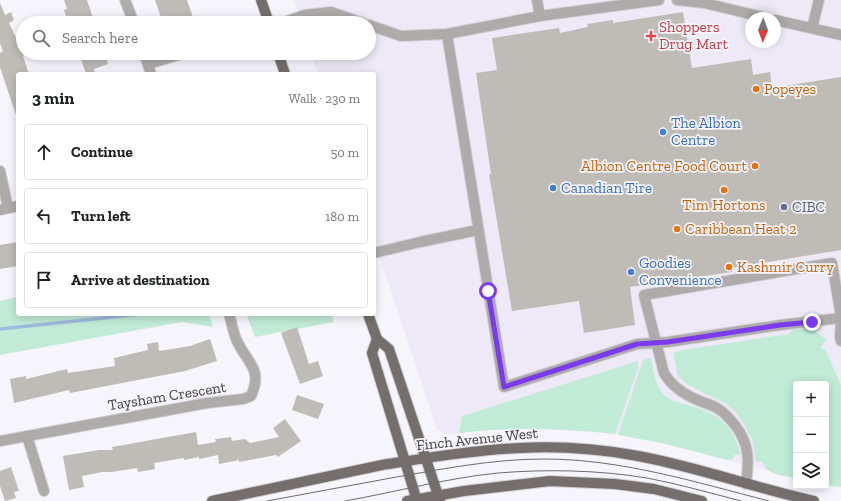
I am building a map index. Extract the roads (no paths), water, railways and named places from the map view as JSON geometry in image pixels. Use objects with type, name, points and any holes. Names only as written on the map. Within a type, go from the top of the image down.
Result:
[{"type":"main road","points":[[261,0],[267,16]]},
{"type":"main road","points":[[280,60],[284,72]]},
{"type":"main road","points":[[369,316],[377,339],[389,349],[439,498]]},
{"type":"main road","points":[[377,339],[372,353],[406,461],[414,500],[439,498],[522,484],[550,481],[615,484],[654,490],[702,501]]},
{"type":"main road","name":"Finch Avenue West","points":[[212,501],[406,461],[452,454],[546,447],[593,450],[638,456],[814,501]]},
{"type":"street","points":[[126,0],[132,16]]},
{"type":"street","points":[[537,0],[540,16]]},
{"type":"street","points":[[376,27],[401,36],[447,34],[540,16],[659,0]]},
{"type":"street","points":[[677,0],[704,3],[745,13]]},
{"type":"street","points":[[812,28],[819,0]]},
{"type":"street","points":[[302,16],[331,12],[343,16]]},
{"type":"street","points":[[781,21],[841,35]]},
{"type":"street","points":[[447,34],[504,387],[637,344],[668,342],[780,325],[841,318]]},
{"type":"street","points":[[150,69],[170,60]]},
{"type":"street","points":[[0,170],[9,208]]},
{"type":"street","points":[[376,253],[478,230]]},
{"type":"street","points":[[746,484],[748,453],[745,441],[739,430],[726,415],[716,408],[692,398],[670,383],[664,373],[644,295],[832,263],[841,318],[841,341]]},
{"type":"street","name":"Taysham Crescent","points":[[0,441],[206,403],[243,399],[251,396],[255,387],[256,372],[237,341],[230,316]]},
{"type":"street","points":[[27,436],[44,491]]},
{"type":"waterway","points":[[0,329],[122,316]]},
{"type":"tram line","points":[[267,501],[429,471],[525,459],[573,460],[630,467],[686,479],[769,501]]},
{"type":"tram line","points":[[345,501],[479,475],[554,471],[629,475],[683,486],[741,501]]},
{"type":"place","name":"Shoppers Drug Mart","points":[[651,36]]},
{"type":"place","name":"Popeyes","points":[[756,89]]},
{"type":"place","name":"The Albion Centre","points":[[663,132]]},
{"type":"place","name":"Albion Centre Food Court","points":[[755,166]]},
{"type":"place","name":"Canadian Tire","points":[[553,188]]},
{"type":"place","name":"Tim Hortons","points":[[724,190]]},
{"type":"place","name":"CIBC","points":[[784,207]]},
{"type":"place","name":"Caribbean Heat 2","points":[[677,229]]},
{"type":"place","name":"Kashmir Curry","points":[[729,267]]},
{"type":"place","name":"Goodies Convenience","points":[[631,272]]}]
